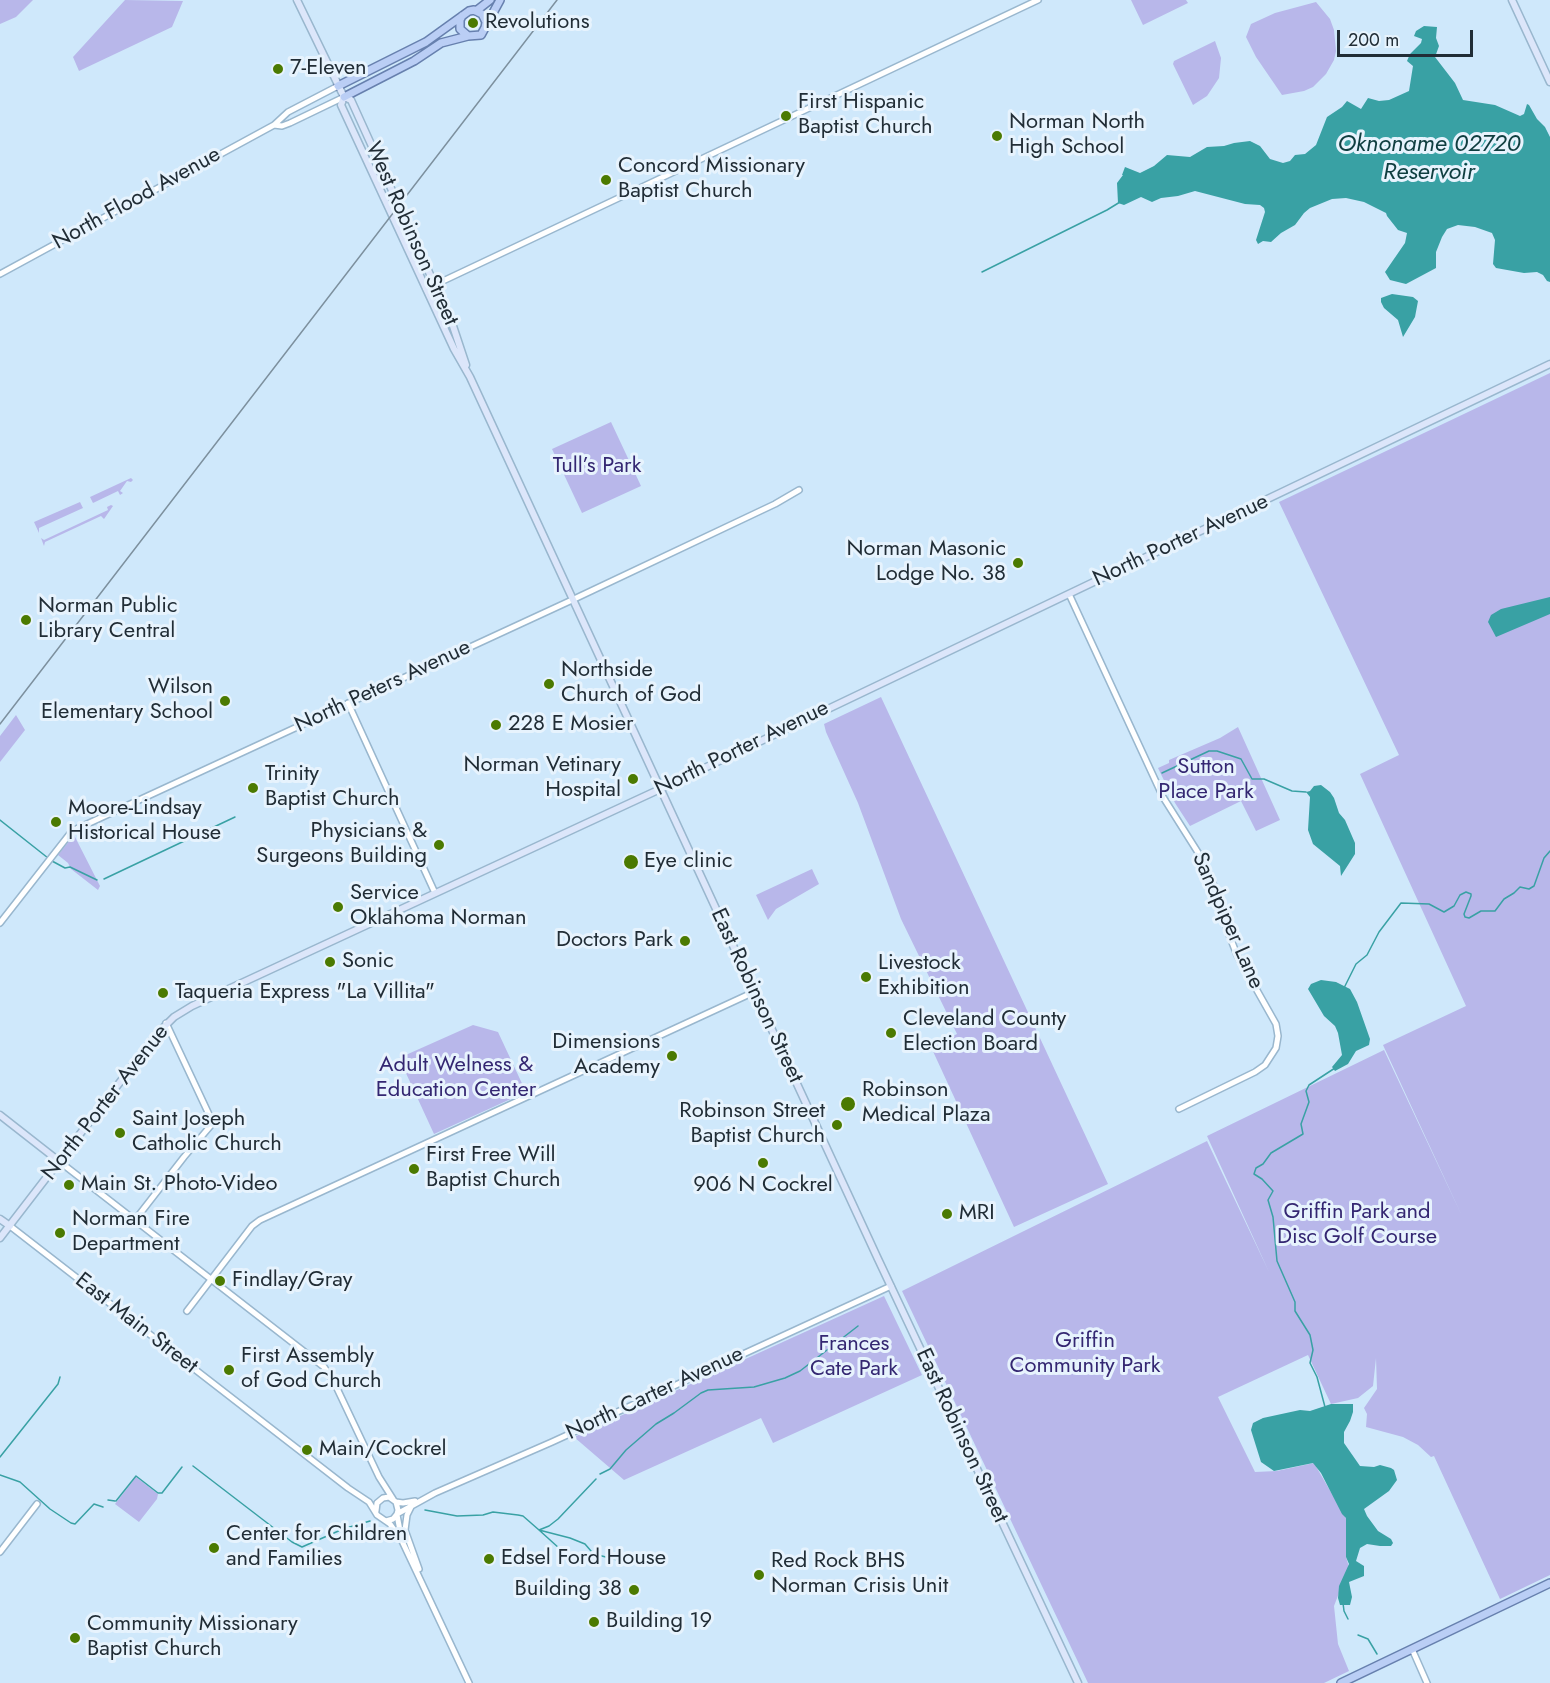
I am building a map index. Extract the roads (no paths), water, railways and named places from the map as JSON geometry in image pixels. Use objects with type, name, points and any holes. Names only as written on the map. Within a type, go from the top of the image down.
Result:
[{"type":"main road","name":"West Robinson Street","points":[[297,0],[338,86],[344,97],[351,100],[455,331],[470,377]]},
{"type":"main road","points":[[490,0],[476,11],[469,11],[462,16],[460,29],[468,36],[481,35],[500,0]]},
{"type":"main road","points":[[1512,0],[1550,82]]},
{"type":"main road","points":[[476,11],[484,18],[485,28]]},
{"type":"main road","name":"North Flood Avenue","points":[[338,86],[426,42],[462,16]]},
{"type":"main road","name":"North Flood Avenue","points":[[344,97],[414,61],[441,43],[468,36]]},
{"type":"main road","name":"West Robinson Street","points":[[344,97],[341,105],[528,503]]},
{"type":"main road","name":"North Porter Avenue","points":[[0,1238],[166,1023],[209,998],[659,789],[1550,364]]},
{"type":"main road","name":"East Robinson Street","points":[[528,503],[659,789],[1078,1683]]},
{"type":"main road","points":[[0,1115],[60,1162]]},
{"type":"main road","name":"East Main Street","points":[[0,1219],[10,1226]]},
{"type":"main road","points":[[1341,1683],[1550,1583]]},
{"type":"street","points":[[426,289],[1038,0]]},
{"type":"street","name":"North Flood Avenue","points":[[0,274],[274,125],[288,112],[338,86]]},
{"type":"street","name":"North Flood Avenue","points":[[274,125],[282,126],[290,123],[344,97]]},
{"type":"street","name":"North Peters Avenue","points":[[0,923],[72,831],[572,600],[775,504],[799,490]]},
{"type":"street","name":"Sandpiper Lane","points":[[1069,594],[1167,804],[1204,862],[1217,893],[1237,955],[1276,1024],[1278,1036],[1276,1048],[1264,1065],[1255,1072],[1179,1109]]},
{"type":"street","points":[[348,704],[435,893]]},
{"type":"street","points":[[187,1311],[252,1226],[263,1219],[754,992]]},
{"type":"street","points":[[135,1220],[213,1123],[166,1023]]},
{"type":"street","points":[[60,1162],[321,1364],[331,1375],[379,1477],[395,1500],[399,1510],[397,1526],[402,1541],[469,1683]]},
{"type":"street","name":"East Main Street","points":[[10,1226],[369,1502],[376,1512]]},
{"type":"street","name":"North Carter Avenue","points":[[397,1515],[416,1502],[891,1286]]},
{"type":"street","points":[[379,1477],[381,1499],[377,1503],[376,1512],[402,1541]]},
{"type":"street","name":"East Main Street","points":[[358,1495],[381,1499]]},
{"type":"street","points":[[381,1499],[395,1500]]},
{"type":"street","name":"North Carter Avenue","points":[[395,1500],[403,1503],[416,1502]]},
{"type":"street","points":[[416,1502],[407,1515],[405,1530],[427,1593]]},
{"type":"street","points":[[0,1552],[37,1504]]},
{"type":"street","points":[[386,1521],[397,1515]]},
{"type":"street","points":[[1412,1649],[1427,1683]]},
{"type":"water","name":"Oknoname 02720 Reservoir","points":[[1424,26],[1437,27],[1436,38],[1439,46],[1435,57],[1455,83],[1463,100],[1495,105],[1520,116],[1524,114],[1527,104],[1550,137],[1550,282],[1537,272],[1524,273],[1496,268],[1493,264],[1495,240],[1492,233],[1475,227],[1458,225],[1447,229],[1442,237],[1436,252],[1436,268],[1406,284],[1390,280],[1385,272],[1405,243],[1407,233],[1398,230],[1386,213],[1364,202],[1346,198],[1332,199],[1310,208],[1295,225],[1271,242],[1263,241],[1258,244],[1256,240],[1265,212],[1260,205],[1245,204],[1195,191],[1152,202],[1141,197],[1124,205],[1118,203],[1117,183],[1125,167],[1140,173],[1154,166],[1167,155],[1190,157],[1207,147],[1250,141],[1260,146],[1270,159],[1283,163],[1290,161],[1295,155],[1305,154],[1316,145],[1327,117],[1347,101],[1361,109],[1368,98],[1379,101],[1389,100],[1409,91],[1413,66],[1407,61],[1410,54],[1421,43],[1422,39],[1414,36],[1416,31]]},
{"type":"water","points":[[1392,294],[1413,297],[1418,301],[1415,317],[1403,337],[1398,320],[1384,308],[1381,302],[1381,298]]},
{"type":"water","points":[[1550,597],[1550,614],[1496,637],[1488,622],[1491,615],[1501,609]]},
{"type":"water","points":[[1321,785],[1334,798],[1339,813],[1345,820],[1355,843],[1355,854],[1341,876],[1340,866],[1313,844],[1308,830],[1310,797],[1306,792],[1314,786]]},
{"type":"water","points":[[1321,980],[1336,982],[1350,989],[1370,1039],[1369,1045],[1356,1051],[1348,1064],[1335,1071],[1332,1067],[1342,1055],[1338,1033],[1335,1026],[1324,1016],[1308,989],[1311,984]]},
{"type":"water","points":[[1331,1404],[1353,1404],[1353,1412],[1344,1432],[1344,1443],[1360,1466],[1380,1465],[1391,1468],[1397,1480],[1389,1491],[1364,1509],[1378,1531],[1391,1539],[1393,1543],[1391,1546],[1367,1544],[1360,1548],[1356,1561],[1364,1566],[1364,1576],[1349,1582],[1352,1597],[1350,1605],[1340,1605],[1338,1598],[1339,1586],[1349,1564],[1346,1557],[1346,1518],[1321,1473],[1313,1463],[1274,1471],[1261,1462],[1251,1430],[1253,1423],[1263,1418],[1300,1410],[1310,1411]]},
{"type":"waterway","points":[[982,272],[1120,202]]},
{"type":"waterway","points":[[1162,773],[1209,751],[1217,751],[1241,759],[1252,779],[1264,779],[1292,791],[1306,792]]},
{"type":"waterway","points":[[104,879],[235,817]]},
{"type":"waterway","points":[[0,820],[48,858]]},
{"type":"waterway","points":[[1344,988],[1356,964],[1367,955],[1379,932],[1401,903],[1429,904],[1444,912],[1454,906],[1460,895],[1466,892],[1471,896],[1465,917],[1469,918],[1481,911],[1495,911],[1504,899],[1520,887],[1529,889],[1534,886],[1544,858],[1550,851]]},
{"type":"waterway","points":[[52,861],[97,880]]},
{"type":"waterway","points":[[1325,1407],[1317,1377],[1310,1363],[1313,1350],[1310,1335],[1295,1311],[1295,1302],[1277,1261],[1273,1217],[1268,1200],[1273,1191],[1254,1174],[1256,1168],[1263,1164],[1271,1153],[1303,1134],[1301,1124],[1309,1102],[1306,1091],[1309,1085],[1335,1068]]},
{"type":"waterway","points":[[600,1474],[610,1469],[626,1450],[656,1424],[701,1393],[708,1390],[754,1387],[785,1378],[800,1371],[858,1326]]},
{"type":"waterway","points":[[0,1457],[58,1384],[60,1377]]},
{"type":"waterway","points":[[193,1466],[292,1542],[302,1547],[343,1529],[370,1521]]},
{"type":"waterway","points":[[116,1501],[136,1476],[158,1493],[162,1493],[182,1467]]},
{"type":"waterway","points":[[0,1475],[20,1482],[50,1509],[71,1523],[75,1524],[94,1504],[103,1507]]},
{"type":"waterway","points":[[570,1558],[539,1530],[558,1519],[596,1479]]},
{"type":"waterway","points":[[108,1500],[115,1501]]},
{"type":"waterway","points":[[425,1510],[457,1516],[483,1515],[493,1512],[523,1516],[539,1530],[585,1544],[591,1551]]},
{"type":"waterway","points":[[598,1555],[633,1564]]},
{"type":"waterway","points":[[1343,1603],[1348,1619]]},
{"type":"waterway","points":[[1358,1635],[1368,1639],[1377,1654]]},
{"type":"railway","points":[[0,724],[557,0]]},
{"type":"place","name":"Revolutions","points":[[473,23]]},
{"type":"place","name":"7-Eleven","points":[[278,69]]},
{"type":"place","name":"First Hispanic Baptist Church","points":[[786,116]]},
{"type":"place","name":"Norman North High School","points":[[997,136]]},
{"type":"place","name":"Concord Missionary Baptist Church","points":[[606,180]]},
{"type":"place","name":"Norman Masonic Lodge No. 38","points":[[1018,563]]},
{"type":"place","name":"Norman Public Library Central","points":[[26,620]]},
{"type":"place","name":"Northside Church of God","points":[[549,684]]},
{"type":"place","name":"Wilson Elementary School","points":[[225,701]]},
{"type":"place","name":"228 E Mosier","points":[[496,725]]},
{"type":"place","name":"Norman Vetinary Hospital","points":[[633,779]]},
{"type":"place","name":"Trinity Baptist Church","points":[[253,788]]},
{"type":"place","name":"Moore-Lindsay Historical House","points":[[56,822]]},
{"type":"place","name":"Physicians & Surgeons Building","points":[[439,845]]},
{"type":"place","name":"Eye clinic","points":[[631,862]]},
{"type":"place","name":"Service Oklahoma Norman","points":[[338,907]]},
{"type":"place","name":"Doctors Park","points":[[685,941]]},
{"type":"place","name":"Sonic","points":[[330,962]]},
{"type":"place","name":"Livestock Exhibition","points":[[866,977]]},
{"type":"place","name":"Taqueria Express \"La Villita\"","points":[[163,993]]},
{"type":"place","name":"Cleveland County Election Board","points":[[891,1033]]},
{"type":"place","name":"Dimensions Academy","points":[[672,1056]]},
{"type":"place","name":"Robinson Medical Plaza","points":[[848,1104]]},
{"type":"place","name":"Robinson Street Baptist Church","points":[[837,1125]]},
{"type":"place","name":"Saint Joseph Catholic Church","points":[[120,1133]]},
{"type":"place","name":"906 N Cockrel","points":[[763,1163]]},
{"type":"place","name":"First Free Will Baptist Church","points":[[414,1169]]},
{"type":"place","name":"Main St. Photo-Video","points":[[69,1185]]},
{"type":"place","name":"MRI","points":[[947,1214]]},
{"type":"place","name":"Norman Fire Department","points":[[60,1233]]},
{"type":"place","name":"Findlay/Gray","points":[[220,1281]]},
{"type":"place","name":"First Assembly of God Church","points":[[229,1370]]},
{"type":"place","name":"Main/Cockrel","points":[[307,1450]]},
{"type":"place","name":"Center for Children and Families","points":[[214,1548]]},
{"type":"place","name":"Edsel Ford House","points":[[489,1559]]},
{"type":"place","name":"Red Rock BHS Norman Crisis Unit","points":[[759,1575]]},
{"type":"place","name":"Building 38","points":[[634,1590]]},
{"type":"place","name":"Building 19","points":[[594,1622]]},
{"type":"place","name":"Community Missionary Baptist Church","points":[[75,1638]]},
{"type":"park label","name":"Tull’s Park","points":[[597,467]]},
{"type":"park label","name":"Sutton Place Park","points":[[1206,780]]},
{"type":"park label","name":"Adult Welness & Education Center","points":[[456,1078]]},
{"type":"park label","name":"Griffin Park and Disc Golf Course","points":[[1357,1226]]},
{"type":"park label","name":"Griffin Community Park","points":[[1085,1354]]},
{"type":"park label","name":"Frances Cate Park","points":[[854,1358]]}]
